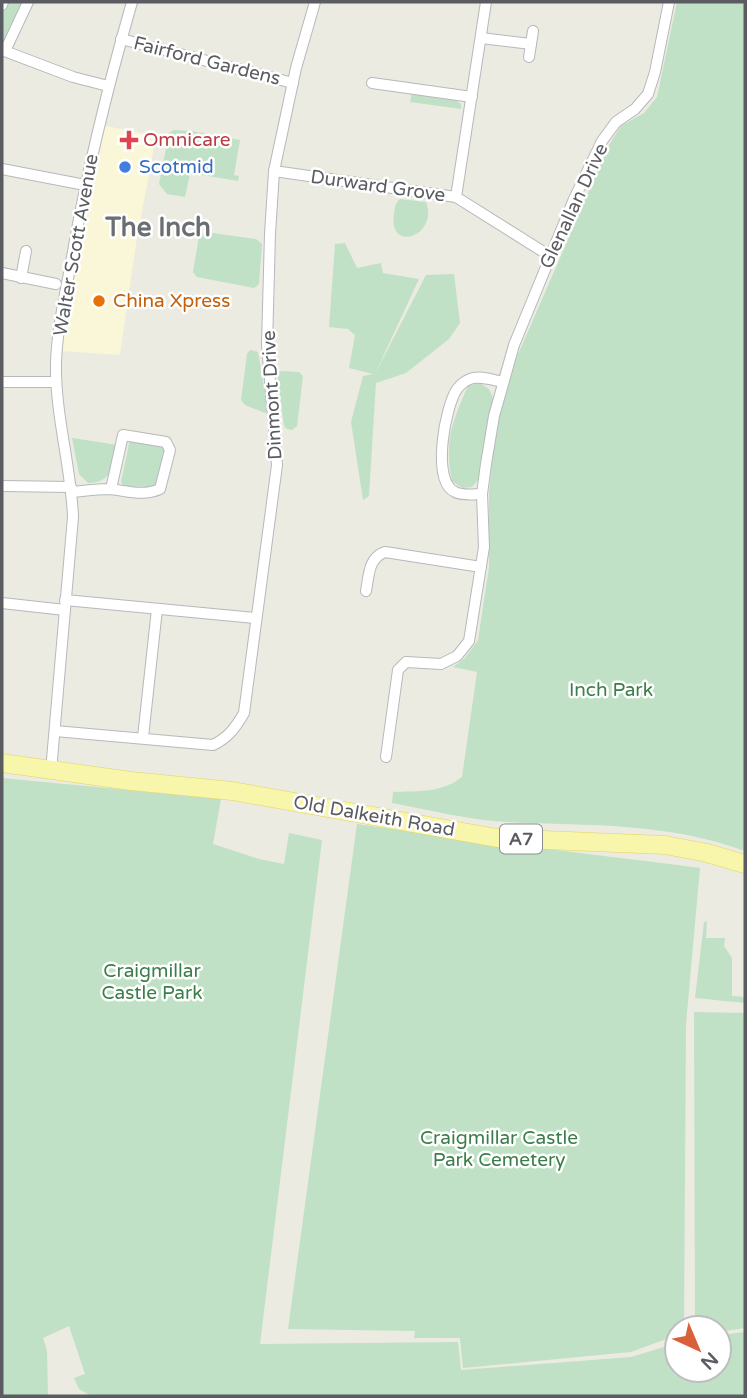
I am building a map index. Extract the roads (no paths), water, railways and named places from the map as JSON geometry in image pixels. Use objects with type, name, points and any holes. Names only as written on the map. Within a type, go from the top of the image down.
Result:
[{"type":"main road","name":"Old Dalkeith Road","points":[[2,763],[232,791],[497,838],[665,845],[745,864]]},
{"type":"street","points":[[28,2],[3,50],[74,77],[108,86]]},
{"type":"street","name":"Walter Scott Avenue","points":[[51,771],[73,517],[72,490],[61,431],[56,382],[59,336],[85,185],[108,86],[132,2]]},
{"type":"street","name":"Dinmont Drive","points":[[55,731],[213,745],[234,730],[244,713],[277,465],[267,345],[274,171],[293,83],[315,2]]},
{"type":"street","points":[[456,197],[486,2]]},
{"type":"street","name":"Glenallan Drive","points":[[386,757],[398,670],[406,662],[441,664],[457,656],[469,641],[484,547],[482,495],[502,382],[550,256],[602,141],[616,122],[635,109],[648,94],[670,2]]},
{"type":"street","points":[[529,57],[533,31]]},
{"type":"street","points":[[481,38],[531,44]]},
{"type":"street","name":"Fairford Gardens","points":[[121,39],[293,83]]},
{"type":"street","points":[[372,83],[472,97]]},
{"type":"street","points":[[2,169],[85,185]]},
{"type":"street","name":"Durward Grove","points":[[274,171],[456,197],[550,256]]},
{"type":"street","points":[[21,278],[26,251]]},
{"type":"street","points":[[2,273],[56,284]]},
{"type":"street","points":[[482,495],[456,493],[448,486],[444,478],[442,435],[457,388],[466,380],[474,377],[502,382]]},
{"type":"street","points":[[2,382],[56,382]]},
{"type":"street","points":[[2,486],[111,489],[124,493],[154,492],[160,489],[170,450],[166,442],[123,435],[111,489]]},
{"type":"street","points":[[367,591],[372,562],[377,555],[385,552],[481,568]]},
{"type":"street","points":[[2,603],[157,609],[255,618]]},
{"type":"street","points":[[143,737],[157,609]]},
{"type":"place","name":"Omnicare","points":[[129,140]]},
{"type":"place","name":"Scotmid","points":[[125,167]]},
{"type":"place","name":"China Xpress","points":[[99,301]]},
{"type":"district","name":"The Inch","points":[[158,227]]},
{"type":"park label","name":"Inch Park","points":[[611,690]]},
{"type":"park label","name":"Craigmillar Castle Park","points":[[152,982]]},
{"type":"park label","name":"Craigmillar Castle Park Cemetery","points":[[499,1149]]}]
